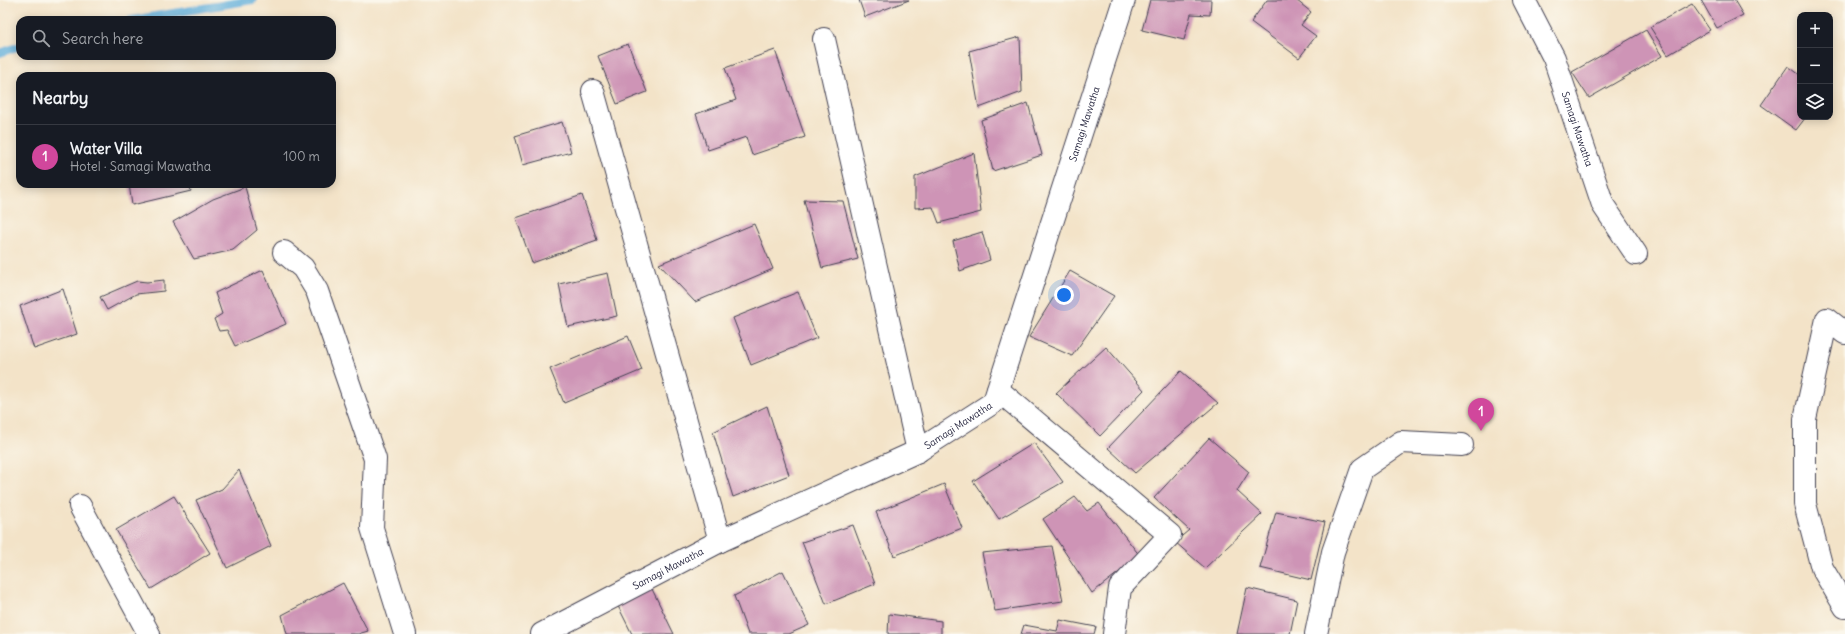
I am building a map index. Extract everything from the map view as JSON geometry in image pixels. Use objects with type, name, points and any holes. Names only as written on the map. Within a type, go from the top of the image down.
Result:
[{"type":"street","name":"Samagi Mawatha","points":[[542,634],[720,541],[918,451],[994,402],[1124,0]]},
{"type":"street","name":"Samagi Mawatha","points":[[1524,0],[1554,58],[1603,205],[1636,254]]},
{"type":"street","points":[[824,40],[918,451]]},
{"type":"street","points":[[593,90],[720,541]]},
{"type":"street","points":[[284,252],[303,268],[317,291],[375,459],[372,528],[405,634]]},
{"type":"street","points":[[1845,333],[1827,318],[1805,419],[1805,504],[1822,568],[1845,607]]},
{"type":"street","points":[[998,390],[1170,535],[1120,588],[1114,634]]},
{"type":"street","points":[[1316,634],[1333,552],[1362,468],[1401,442],[1462,445]]},
{"type":"street","points":[[80,506],[149,634]]},
{"type":"building","points":[[859,0],[909,0],[865,17]]},
{"type":"building","points":[[1150,0],[1211,0],[1210,15],[1191,14],[1184,40],[1142,30]]},
{"type":"building","points":[[1267,0],[1296,0],[1311,12],[1301,25],[1316,36],[1299,58],[1251,22]]},
{"type":"building","points":[[1701,0],[1734,0],[1743,15],[1717,28]]},
{"type":"building","points":[[1692,4],[1710,30],[1668,55],[1650,27]]},
{"type":"building","points":[[1646,30],[1662,56],[1589,98],[1572,72]]},
{"type":"building","points":[[1020,37],[1022,92],[979,108],[969,51]]},
{"type":"building","points":[[628,44],[647,92],[617,104],[598,56]]},
{"type":"building","points":[[775,50],[805,137],[752,155],[746,137],[708,150],[696,114],[736,100],[725,68]]},
{"type":"building","points":[[1788,66],[1797,73],[1797,120],[1804,120],[1796,130],[1761,105]]},
{"type":"building","points":[[1028,103],[1042,155],[993,171],[981,120]]},
{"type":"building","points":[[562,122],[571,152],[523,165],[515,136]]},
{"type":"building","points":[[974,153],[981,212],[939,223],[933,207],[915,208],[915,177]]},
{"type":"building","points":[[130,188],[190,188],[191,191],[132,205]]},
{"type":"building","points":[[245,188],[257,230],[233,250],[194,259],[173,222],[213,199]]},
{"type":"building","points":[[582,195],[597,240],[532,263],[516,218]]},
{"type":"building","points":[[804,200],[843,201],[858,259],[822,268]]},
{"type":"building","points":[[754,224],[773,269],[695,302],[659,264]]},
{"type":"building","points":[[982,232],[990,260],[960,271],[953,241]]},
{"type":"building","points":[[263,270],[286,324],[235,346],[227,330],[219,331],[214,319],[222,314],[215,293]]},
{"type":"building","points":[[1070,271],[1114,296],[1072,356],[1029,337]]},
{"type":"building","points":[[608,273],[617,316],[568,327],[559,284]]},
{"type":"building","points":[[164,280],[164,291],[136,294],[107,310],[100,297],[137,281],[147,282]]},
{"type":"building","points":[[63,289],[77,334],[34,349],[20,306]]},
{"type":"building","points":[[798,292],[817,338],[751,365],[733,318]]},
{"type":"building","points":[[628,336],[642,370],[564,403],[550,369]]},
{"type":"building","points":[[1106,347],[1144,390],[1100,436],[1056,393]]},
{"type":"building","points":[[1181,371],[1218,403],[1135,473],[1108,448]]},
{"type":"building","points":[[767,406],[789,475],[733,497],[713,432]]},
{"type":"building","points":[[1209,438],[1249,472],[1237,491],[1262,514],[1205,568],[1175,542],[1189,530],[1154,498]]},
{"type":"building","points":[[1034,443],[1063,482],[999,519],[973,481]]},
{"type":"building","points":[[239,470],[271,546],[227,568],[196,500],[222,489]]},
{"type":"building","points":[[944,484],[962,528],[894,556],[876,512]]},
{"type":"building","points":[[174,496],[210,553],[151,589],[116,530]]},
{"type":"building","points":[[1075,497],[1087,511],[1099,503],[1140,556],[1092,593],[1043,519]]},
{"type":"building","points":[[1276,512],[1325,522],[1311,580],[1260,568]]},
{"type":"building","points":[[853,525],[875,584],[826,604],[802,542]]},
{"type":"building","points":[[1052,546],[1063,601],[995,611],[982,553]]},
{"type":"building","points":[[783,571],[809,625],[789,634],[748,634],[734,596]]},
{"type":"building","points":[[343,583],[368,631],[358,634],[287,634],[282,615]]},
{"type":"building","points":[[651,587],[674,634],[632,634],[616,602]]},
{"type":"building","points":[[1247,588],[1297,600],[1290,634],[1237,634]]},
{"type":"building","points":[[889,614],[941,621],[941,634],[888,634]]},
{"type":"building","points":[[1060,620],[1096,627],[1094,634],[1021,634],[1024,625],[1057,631]]},
{"type":"waterway","points":[[155,16],[253,0]]},
{"type":"waterway","points":[[0,53],[16,47]]},
{"type":"place","name":"Water Villa","points":[[1481,431]]}]
